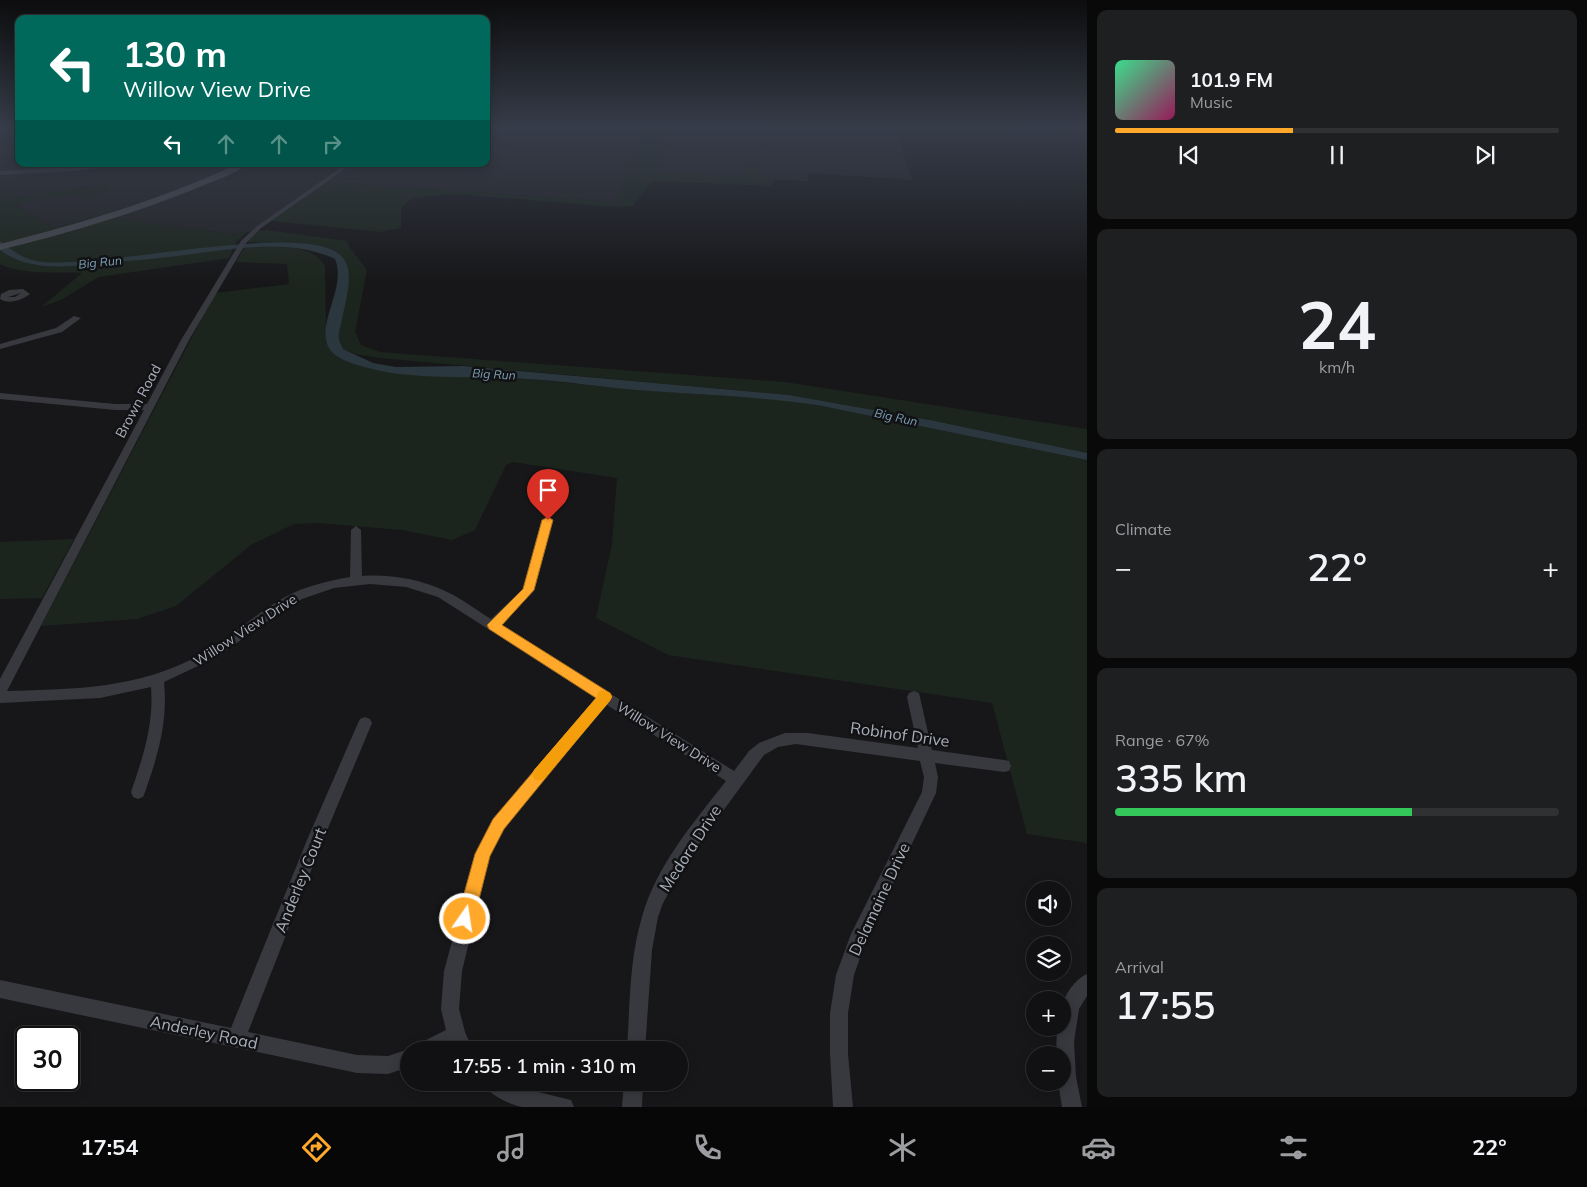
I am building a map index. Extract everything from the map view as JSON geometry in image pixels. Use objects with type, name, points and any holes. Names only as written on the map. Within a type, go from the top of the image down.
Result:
[{"type":"main road","points":[[0,247],[156,202],[210,180]]},
{"type":"street","name":"Brown Road","points":[[0,692],[210,297],[240,246],[258,227],[326,180]]},
{"type":"street","points":[[0,286],[9,293]]},
{"type":"street","points":[[0,346],[59,330],[77,318]]},
{"type":"street","points":[[0,396],[115,406],[151,407]]},
{"type":"street","points":[[493,625],[528,590],[548,520]]},
{"type":"street","points":[[356,530],[356,580]]},
{"type":"street","name":"Willow View Drive","points":[[0,697],[117,691],[157,680],[197,663],[297,596],[334,583],[383,578],[423,586],[442,594],[737,780]]},
{"type":"street","points":[[138,792],[154,745],[159,722],[160,701],[157,680]]},
{"type":"street","points":[[460,1041],[450,1010],[453,971],[483,854],[498,824],[508,811],[605,697]]},
{"type":"street","name":"Delamaine Drive","points":[[843,1107],[839,1054],[839,1013],[845,975],[857,940],[929,794],[931,777],[914,697]]},
{"type":"street","name":"Anderley Court","points":[[236,1039],[315,840],[365,723]]},
{"type":"street","name":"Medora Drive","points":[[637,1041],[646,937],[657,898],[676,864],[751,761],[764,748],[791,737]]},
{"type":"street","name":"Robinof Drive","points":[[791,737],[1004,766]]},
{"type":"street","points":[[1072,1107],[1066,1087],[1065,1036],[1073,1004],[1082,986],[1087,983]]},
{"type":"street","name":"Anderley Road","points":[[0,989],[357,1064],[388,1065],[400,1061]]},
{"type":"street","points":[[506,1091],[527,1099],[564,1107]]},
{"type":"street","points":[[632,1107],[633,1091]]},
{"type":"shaded area","points":[[0,180],[625,180],[616,202],[329,182],[257,231],[232,234],[112,218],[102,215],[53,228],[15,204],[46,198],[108,191],[88,186],[0,200]]},
{"type":"shaded area","points":[[625,180],[775,180],[771,186],[652,181],[633,206],[616,207],[454,194],[412,198],[401,208],[401,228],[381,232],[271,221],[329,182],[616,202]]},
{"type":"shaded area","points":[[772,180],[808,181],[775,180]]},
{"type":"shaded area","points":[[105,185],[114,188],[108,191],[46,198],[16,205],[53,228],[102,215],[107,216],[0,245],[0,200]]},
{"type":"shaded area","points":[[112,218],[232,234],[247,232],[236,242],[229,258],[99,277],[61,300],[41,307],[82,273],[18,270],[0,264],[0,250]]},
{"type":"shaded area","points":[[267,230],[347,241],[350,248],[367,270],[355,332],[361,345],[380,352],[785,382],[1087,429],[1087,453],[935,421],[789,395],[380,358],[356,354],[343,349],[338,339],[349,277],[337,252],[305,244],[247,242],[257,231]]},
{"type":"shaded area","points":[[261,246],[297,249],[313,254],[320,259],[325,266],[326,343],[400,374],[529,379],[637,390],[775,399],[817,405],[1087,460],[1087,843],[1027,834],[992,703],[668,655],[596,618],[612,544],[617,478],[513,462],[506,465],[475,530],[452,540],[402,530],[317,523],[294,524],[251,545],[176,606],[137,619],[41,626],[215,293],[289,284],[287,264],[236,262],[245,247]]},
{"type":"shaded area","points":[[74,539],[42,598],[0,599],[0,542]]},
{"type":"water","name":"Big Run","points":[[0,241],[8,248],[31,260],[64,262],[247,244],[290,243],[323,247],[343,258],[349,272],[348,290],[339,334],[340,343],[343,349],[373,363],[396,367],[463,366],[789,395],[935,421],[1087,453],[1087,460],[817,405],[794,402],[636,390],[541,380],[399,374],[364,367],[337,356],[332,352],[327,342],[325,332],[327,320],[337,283],[338,271],[335,259],[317,252],[298,248],[257,247],[76,266],[49,266],[36,265],[12,257],[0,250]]},
{"type":"slow traffic","points":[[539,774],[605,697],[602,695]]},
{"type":"route","points":[[465,919],[483,854],[498,824],[605,697],[493,625],[520,601],[528,590],[548,520]]}]
